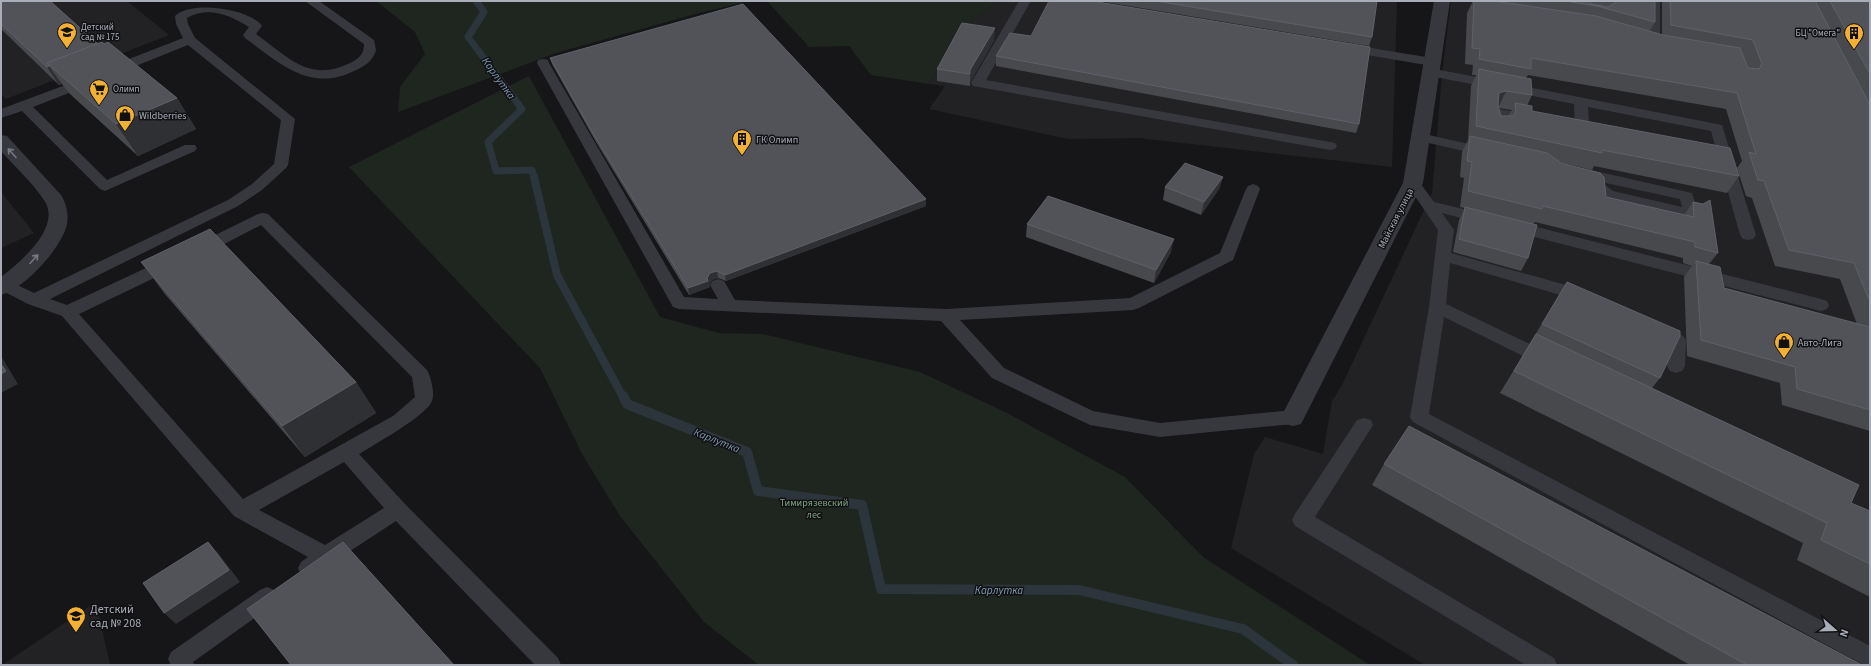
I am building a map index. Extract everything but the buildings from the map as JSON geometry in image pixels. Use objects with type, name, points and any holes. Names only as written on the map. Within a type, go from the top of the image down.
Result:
[{"type":"street","name":"Майская улица","points":[[1293,417],[1412,183],[1442,1]]},
{"type":"street","points":[[1,140],[54,199],[57,209],[56,226],[43,248],[26,267],[3,286]]},
{"type":"lane","points":[[34,300],[233,203],[257,187],[281,165],[288,119],[190,40],[182,24],[182,16],[190,8],[202,4],[214,4],[229,9],[256,26],[249,35],[301,72],[313,75],[323,75],[352,68],[363,61],[368,56],[371,48],[370,43],[311,1]]},
{"type":"lane","points":[[1025,1],[978,83],[1330,146]]},
{"type":"lane","points":[[1654,1],[1654,45]]},
{"type":"lane","points":[[1632,39],[1669,48]]},
{"type":"lane","points":[[1,114],[190,40]]},
{"type":"lane","points":[[1332,45],[1431,67],[1531,92],[1717,128],[1748,235]]},
{"type":"lane","points":[[543,63],[679,303],[946,315],[1132,304],[1228,256],[1253,188]]},
{"type":"lane","points":[[1499,129],[1498,113],[1539,119],[1531,92]]},
{"type":"lane","points":[[1581,102],[1582,127]]},
{"type":"lane","points":[[24,106],[105,186],[190,148]]},
{"type":"lane","points":[[1567,124],[1614,132]]},
{"type":"lane","points":[[1420,138],[1497,154]]},
{"type":"lane","points":[[1708,150],[1724,153]]},
{"type":"lane","points":[[1568,174],[1687,196],[1691,214],[1608,195],[1596,185],[1568,174]]},
{"type":"lane","points":[[1412,183],[1446,230],[1437,307],[1419,417],[1870,657]]},
{"type":"lane","points":[[233,203],[253,224]]},
{"type":"lane","points":[[1428,205],[1821,305]]},
{"type":"lane","points":[[68,312],[263,218],[421,375],[424,399],[400,421],[241,510]]},
{"type":"lane","points":[[1443,256],[1600,300]]},
{"type":"lane","points":[[718,285],[730,305]]},
{"type":"lane","points":[[3,286],[34,300],[68,312],[241,510],[326,556]]},
{"type":"lane","points":[[1437,307],[1563,367]]},
{"type":"lane","points":[[946,315],[998,373],[1090,418],[1160,430],[1293,417]]},
{"type":"lane","points":[[1643,319],[1676,340],[1676,366]]},
{"type":"lane","points":[[1364,425],[1302,520],[1546,665]]},
{"type":"lane","points":[[346,452],[398,510],[550,665]]},
{"type":"lane","points":[[183,665],[179,660],[326,556],[398,510]]},
{"type":"shaded area","name":"Детский сад № 175","points":[[1,1],[127,1],[169,35],[6,99],[1,94]]},
{"type":"shaded area","points":[[999,1],[1397,1],[1392,167],[1139,138],[1068,139],[929,109],[945,86],[929,84],[955,33]]},
{"type":"shaded area","points":[[1451,1],[1870,1],[1870,665],[1425,665],[1231,548],[1254,454],[1265,437],[1323,454],[1332,401],[1342,385],[1432,193],[1442,74]]},
{"type":"shaded area","points":[[1,192],[34,233],[1,248]]},
{"type":"shaded area","name":"Детский сад № 208","points":[[96,602],[110,665],[2,665]]},
{"type":"green space","points":[[376,1],[744,1],[742,3],[699,13],[556,53],[398,112],[400,87],[425,54],[415,32]]},
{"type":"green space","points":[[767,1],[999,1],[955,33],[929,84],[871,75],[849,46],[809,47]]},
{"type":"green space","name":"Тимирязевский лес","points":[[529,76],[660,317],[719,333],[763,334],[920,372],[1005,412],[1125,477],[1203,557],[1370,665],[759,665],[704,622],[620,516],[582,454],[540,368],[349,167]]},
{"type":"waterway","name":"Карлутка","points":[[476,1],[484,12],[468,37],[522,109],[488,142],[496,171],[532,170],[534,178]]},
{"type":"waterway","name":"Карлутка","points":[[534,177],[557,275],[623,397]]},
{"type":"waterway","name":"Карлутка","points":[[623,396],[627,404],[747,452],[758,491],[862,505],[881,589],[1079,590],[1243,629],[1293,665]]},
{"type":"place","name":"Детский сад № 175","points":[[67,49]]},
{"type":"place","name":"БЦ \"Омега\"","points":[[1854,50]]},
{"type":"place","name":"Олимп","points":[[99,106]]},
{"type":"place","name":"Wildberries","points":[[125,132]]},
{"type":"place","name":"ГК Олимп","points":[[742,156]]},
{"type":"place","name":"Авто-Лига","points":[[1784,359]]},
{"type":"place","name":"Детский сад № 208","points":[[76,633]]}]
